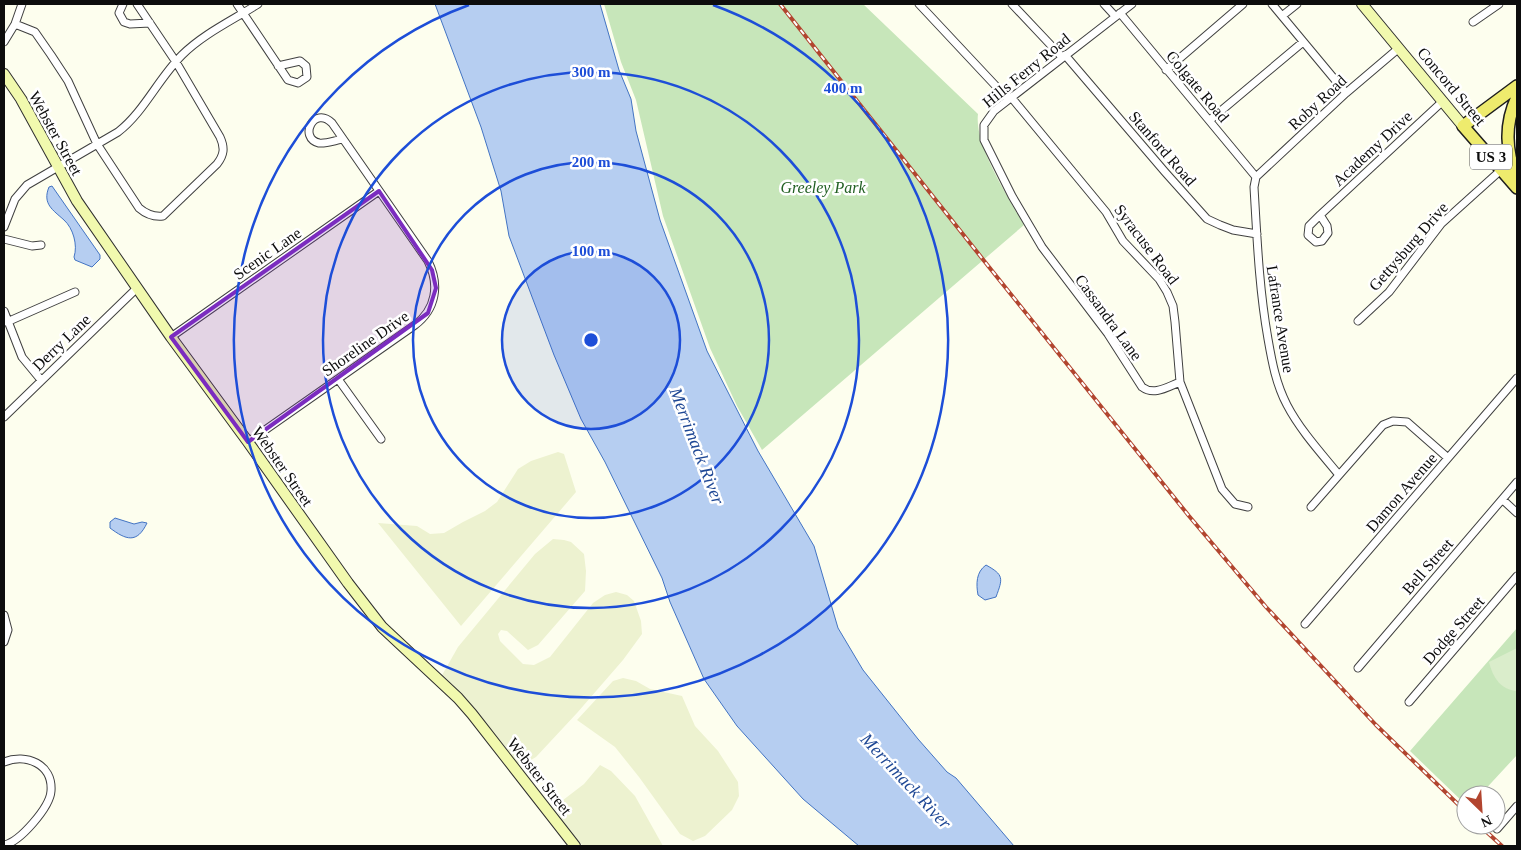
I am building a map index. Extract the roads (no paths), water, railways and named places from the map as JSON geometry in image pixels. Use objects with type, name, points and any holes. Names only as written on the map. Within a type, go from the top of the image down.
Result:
[{"type":"main road","name":"Concord Street","points":[[1362,4],[1517,188]]},
{"type":"main road","name":"Webster Street","points":[[4,74],[21,99],[77,201],[171,337],[368,611],[396,642],[458,698],[575,846]]},
{"type":"main road","name":"US 3","points":[[1463,126],[1517,86]]},
{"type":"main road","points":[[1517,97],[1511,112],[1507,139],[1510,160],[1517,180]]},
{"type":"street","points":[[4,42],[15,24],[22,4]]},
{"type":"street","points":[[123,4],[119,12],[124,22],[130,24],[150,23]]},
{"type":"street","points":[[15,24],[34,32],[68,81],[97,144],[139,208],[147,214],[157,216],[167,214],[217,164],[224,152],[222,141],[176,62],[137,4]]},
{"type":"street","points":[[237,4],[278,66]]},
{"type":"street","points":[[4,227],[10,209],[20,191],[35,179],[118,132],[127,124],[176,62],[196,43],[258,4]]},
{"type":"street","name":"Syracuse Road","points":[[919,4],[1010,98],[1106,212],[1123,241],[1159,279],[1173,306],[1176,322],[1180,382],[1222,489],[1235,504],[1248,507]]},
{"type":"street","name":"Stanford Road","points":[[1012,4],[1064,56],[1165,172],[1208,218],[1226,228],[1257,234]]},
{"type":"street","name":"Colgate Road","points":[[1104,4],[1118,15],[1210,120],[1256,178]]},
{"type":"street","name":"Hills Ferry Road","points":[[1032,229],[1003,179],[984,140],[984,125],[988,118],[1010,98],[1132,4]]},
{"type":"street","points":[[1166,70],[1243,4]]},
{"type":"street","points":[[1272,4],[1346,93]]},
{"type":"street","points":[[1282,16],[1297,4]]},
{"type":"street","points":[[1473,22],[1499,4]]},
{"type":"street","points":[[1210,120],[1303,42]]},
{"type":"street","name":"Roby Road","points":[[1256,178],[1346,93],[1400,48]]},
{"type":"street","name":"Academy Drive","points":[[1320,215],[1443,102]]},
{"type":"street","name":"Shoreline Drive","points":[[248,442],[422,320],[428,313],[434,297],[435,279],[428,261],[332,123],[325,118],[317,119],[309,128],[310,136],[315,141],[323,143],[343,139]]},
{"type":"street","name":"Gettysburg Drive","points":[[1358,321],[1389,292],[1441,224],[1501,170]]},
{"type":"street","name":"Lafrance Avenue","points":[[1256,178],[1254,187],[1259,282],[1276,380],[1294,418],[1339,475]]},
{"type":"street","name":"Scenic Lane","points":[[171,337],[379,191]]},
{"type":"street","name":"Cassandra Lane","points":[[1032,229],[1063,276],[1108,334],[1142,388],[1154,392],[1180,382]]},
{"type":"street","points":[[4,239],[32,246],[41,245]]},
{"type":"street","name":"Derry Lane","points":[[4,417],[137,288]]},
{"type":"street","points":[[7,322],[75,292]]},
{"type":"street","points":[[4,311],[22,357],[41,380]]},
{"type":"street","name":"Damon Avenue","points":[[1305,624],[1517,378]]},
{"type":"street","points":[[338,379],[381,439]]},
{"type":"street","points":[[1311,507],[1383,425],[1393,421],[1407,422],[1448,458]]},
{"type":"street","name":"Bell Street","points":[[1358,668],[1517,482]]},
{"type":"street","points":[[1502,500],[1517,513]]},
{"type":"street","name":"Dodge Street","points":[[1409,702],[1517,576]]},
{"type":"street","points":[[4,615],[8,630],[4,642]]},
{"type":"street","points":[[4,762],[21,757],[40,766],[48,777],[51,791],[47,804],[30,826],[15,841],[4,845]]},
{"type":"street","points":[[1506,819],[1517,806]]},
{"type":"water","name":"Merrimack River","points":[[435,4],[600,4],[619,70],[631,99],[636,131],[660,220],[707,351],[758,451],[814,546],[838,628],[863,670],[918,739],[947,772],[956,778],[1014,846],[859,846],[803,799],[737,726],[704,679],[670,602],[662,578],[605,462],[581,419],[554,355],[509,236],[501,191],[481,127]]},
{"type":"water","points":[[52,186],[100,255],[100,259],[92,267],[75,260],[75,242],[72,232],[67,223],[53,210],[48,202],[47,193],[49,187]]},
{"type":"water","points":[[115,518],[134,524],[147,523],[139,534],[131,538],[121,535],[110,528],[110,522]]},
{"type":"water","points":[[986,565],[999,575],[1001,581],[996,597],[985,600],[978,595],[977,583],[980,571]]},
{"type":"railway","points":[[780,4],[1189,516],[1266,607],[1376,725],[1456,802]]},
{"type":"railway","points":[[1490,835],[1502,846]]},
{"type":"park label","name":"Greeley Park","points":[[823,187]]}]
